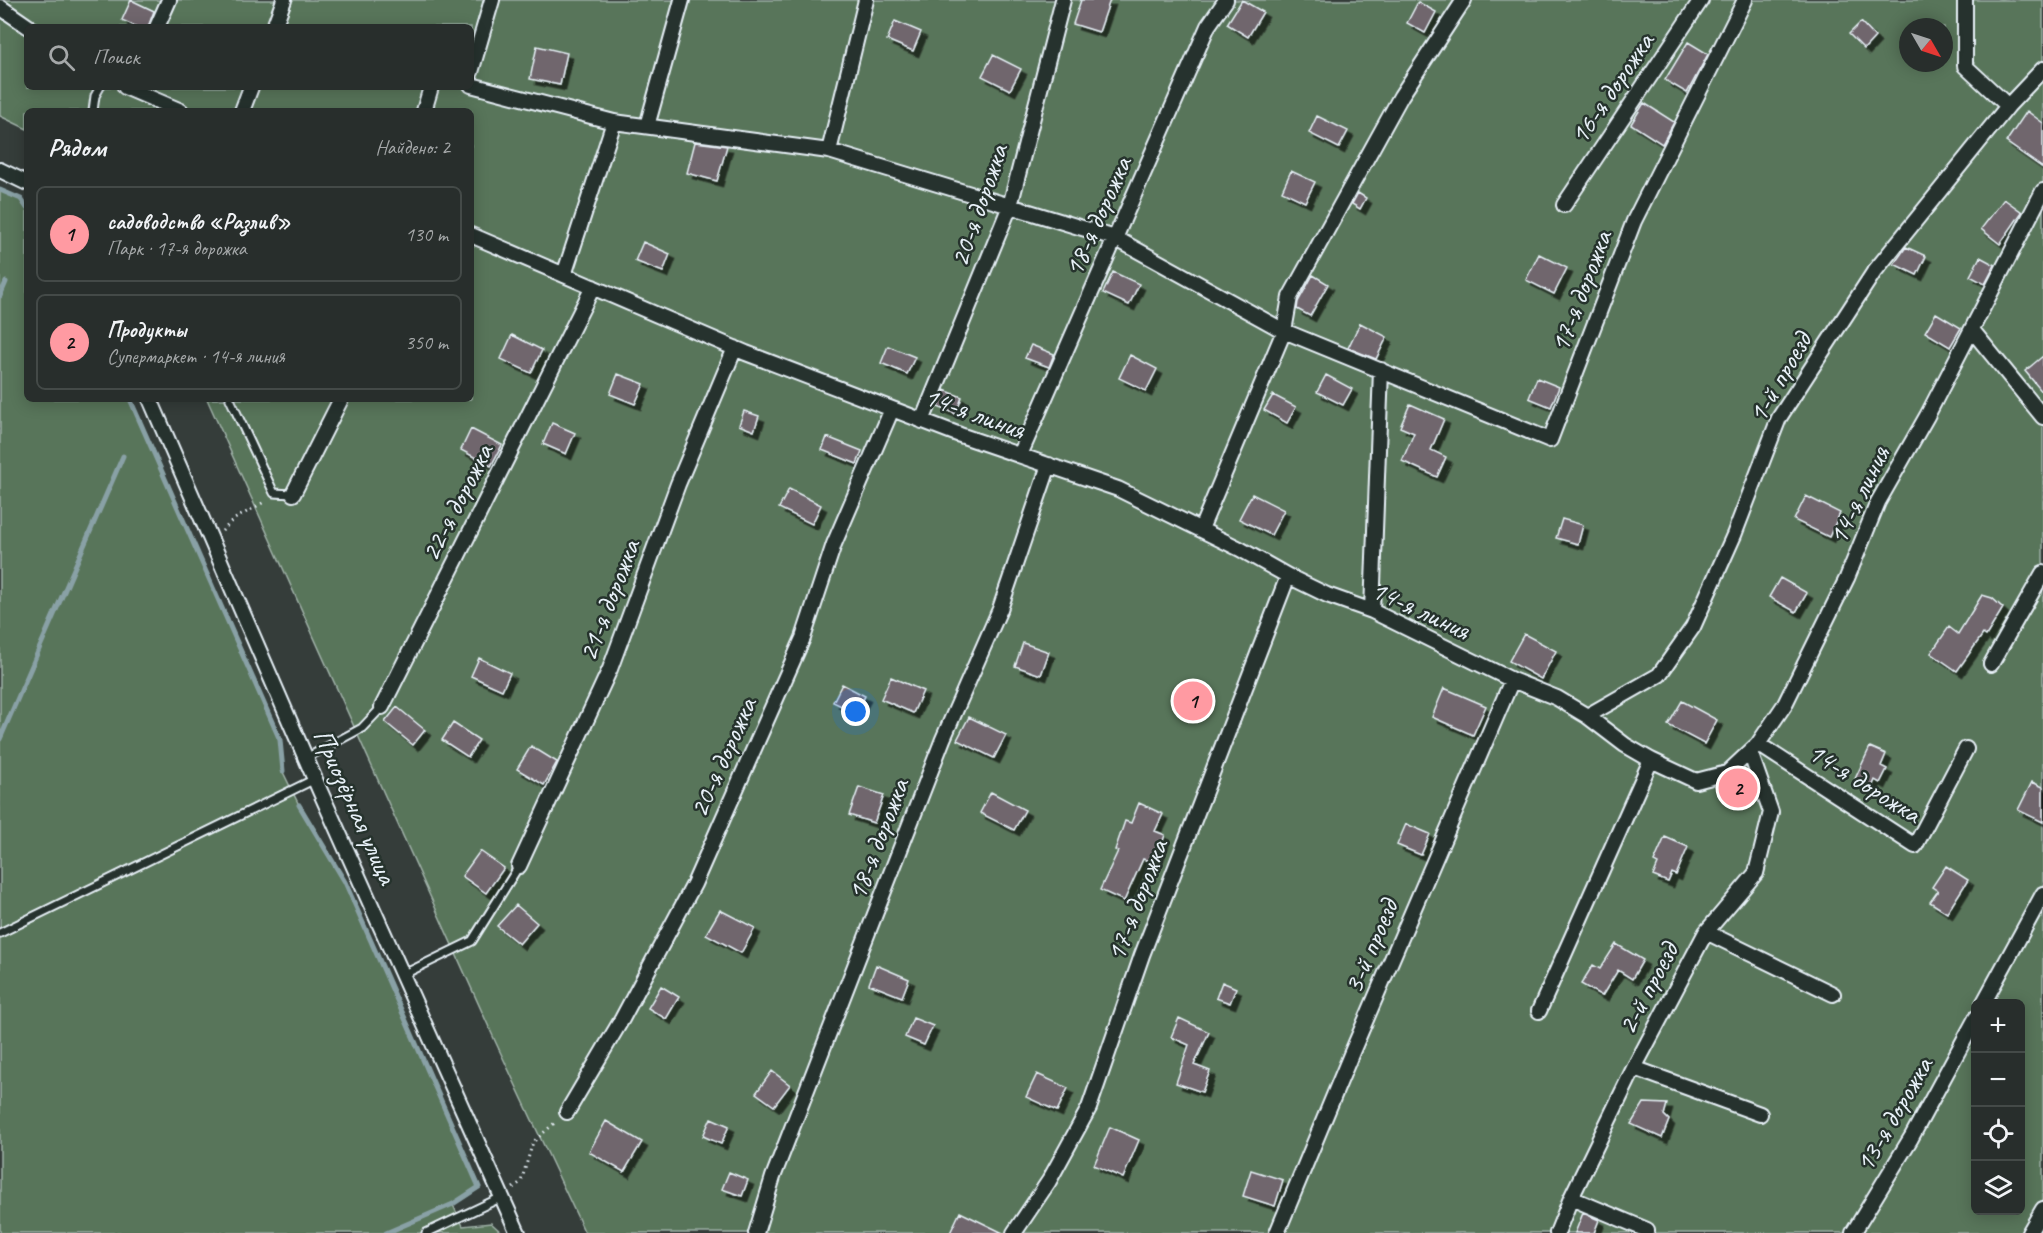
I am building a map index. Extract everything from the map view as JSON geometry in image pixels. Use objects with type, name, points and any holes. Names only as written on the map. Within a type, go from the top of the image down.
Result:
[{"type":"street","points":[[158,24],[169,0]]},
{"type":"street","points":[[275,24],[284,0]]},
{"type":"street","points":[[474,62],[492,0]]},
{"type":"street","points":[[647,126],[682,0]]},
{"type":"street","points":[[829,151],[866,0]]},
{"type":"street","name":"20-я дорожка","points":[[922,421],[1010,206],[1056,36],[1063,0]]},
{"type":"street","name":"18-я дорожка","points":[[1020,455],[1208,26],[1226,0]]},
{"type":"street","points":[[1201,529],[1284,331],[1290,297],[1401,96],[1464,0]]},
{"type":"street","name":"16-я дорожка","points":[[1564,205],[1701,0]]},
{"type":"street","name":"17-я дорожка","points":[[474,86],[614,122],[829,151],[1115,238],[1284,331],[1550,440],[1634,221],[1745,0]]},
{"type":"street","points":[[1965,0],[1965,66],[2008,106]]},
{"type":"street","points":[[0,7],[25,24]]},
{"type":"street","name":"1-й проезд","points":[[1587,716],[1659,675],[1686,637],[1693,627],[1734,535],[1779,418],[1874,272],[2008,106],[2043,69]]},
{"type":"street","points":[[133,90],[174,108]]},
{"type":"street","points":[[243,108],[250,90]]},
{"type":"street","points":[[425,108],[430,90]]},
{"type":"street","points":[[564,275],[614,122]]},
{"type":"street","points":[[0,170],[24,182]]},
{"type":"street","name":"14-я линия","points":[[474,236],[735,348],[922,421],[1118,489],[1201,529],[1327,595],[1372,611],[1512,680],[1557,698],[1587,716],[1625,745],[1696,781],[1727,773],[1754,748],[1785,704],[1847,578],[1878,502],[1927,416],[2043,191]]},
{"type":"street","name":"22-я дорожка","points":[[382,708],[593,287]]},
{"type":"street","points":[[1972,330],[2043,417]]},
{"type":"street","name":"21-я дорожка","points":[[519,866],[610,669],[678,484],[735,348]]},
{"type":"street","points":[[1372,611],[1381,370]]},
{"type":"street","name":"Приозёрная улица","points":[[151,402],[402,975],[506,1193],[518,1233]]},
{"type":"street","points":[[293,494],[339,402]]},
{"type":"street","name":"20-я дорожка","points":[[567,1112],[621,1019],[694,884],[803,638],[834,544],[892,409]]},
{"type":"street","name":"18-я дорожка","points":[[756,1233],[773,1177],[939,750],[1000,609],[1049,465]]},
{"type":"street","points":[[1991,664],[2043,573]]},
{"type":"street","name":"17-я дорожка","points":[[1014,1233],[1049,1181],[1089,1108],[1142,955],[1288,576]]},
{"type":"street","name":"3-й проезд","points":[[1277,1233],[1512,680]]},
{"type":"street","name":"14-я дорожка","points":[[1754,748],[1915,846],[1966,749]]},
{"type":"street","name":"2-й проезд","points":[[1557,1233],[1571,1198],[1634,1068],[1706,932],[1756,873],[1771,812],[1754,748]]},
{"type":"street","points":[[1539,1011],[1651,760]]},
{"type":"street","points":[[1986,999],[2043,894]]},
{"type":"street","name":"2-й проезд","points":[[1706,932],[1833,994]]},
{"type":"street","name":"13-я дорожка","points":[[1853,1233],[1911,1138],[1971,1027]]},
{"type":"street","name":"2-й проезд","points":[[1634,1068],[1760,1114]]},
{"type":"street","points":[[1571,1198],[1647,1230]]},
{"type":"street","points":[[2029,1233],[2043,1209]]},
{"type":"lane","points":[[93,108],[98,90]]},
{"type":"lane","points":[[231,402],[274,493],[293,494]]},
{"type":"lane","points":[[306,758],[362,728],[382,708]]},
{"type":"lane","points":[[0,933],[315,779]]},
{"type":"lane","points":[[402,975],[472,941],[519,866]]},
{"type":"lane","points":[[426,1233],[506,1193]]},
{"type":"path","points":[[223,531],[233,520],[250,512],[274,493]]},
{"type":"path","points":[[506,1193],[521,1182],[533,1142],[567,1112]]},
{"type":"green space","points":[[0,0],[2043,0],[2043,1233],[585,1233],[496,1043],[208,402],[474,402],[474,108],[24,108],[24,128],[0,116]]},
{"type":"green space","points":[[0,190],[21,199],[24,204],[24,402],[131,402],[280,740],[283,772],[299,805],[345,882],[479,1187],[453,1205],[463,1226],[491,1223],[502,1233],[0,1233]]},
{"type":"building","points":[[131,0],[154,11],[149,24],[131,24],[122,20]]},
{"type":"building","points":[[1081,0],[1110,0],[1099,32],[1073,24]]},
{"type":"building","points":[[1242,0],[1263,12],[1248,37],[1227,24]]},
{"type":"building","points":[[1418,2],[1436,12],[1425,33],[1407,23]]},
{"type":"building","points":[[895,21],[921,32],[913,51],[887,40]]},
{"type":"building","points":[[1861,22],[1875,37],[1864,49],[1849,34]]},
{"type":"building","points":[[1688,42],[1708,54],[1687,93],[1665,80]]},
{"type":"building","points":[[537,46],[567,53],[560,85],[530,79]]},
{"type":"building","points":[[993,55],[1021,69],[1010,90],[982,76]]},
{"type":"building","points":[[1644,103],[1674,122],[1662,144],[1631,124]]},
{"type":"building","points":[[2027,111],[2043,123],[2043,168],[2006,142]]},
{"type":"building","points":[[1317,116],[1348,131],[1339,148],[1309,133]]},
{"type":"building","points":[[695,142],[727,146],[717,181],[687,173]]},
{"type":"building","points":[[1291,171],[1315,182],[1305,202],[1282,191]]},
{"type":"building","points":[[1358,193],[1366,198],[1360,209],[1352,204]]},
{"type":"building","points":[[2004,199],[2022,212],[2000,244],[1981,229]]},
{"type":"building","points":[[643,242],[670,254],[663,272],[635,261]]},
{"type":"building","points":[[1906,247],[1926,256],[1917,275],[1894,264]]},
{"type":"building","points":[[1539,254],[1567,268],[1554,294],[1526,280]]},
{"type":"building","points":[[1980,257],[1995,265],[1985,284],[1970,276]]},
{"type":"building","points":[[1113,272],[1139,284],[1129,305],[1103,293]]},
{"type":"building","points":[[1313,275],[1328,284],[1310,316],[1297,309],[1298,302]]},
{"type":"building","points":[[1936,313],[1961,328],[1950,347],[1925,332]]},
{"type":"building","points":[[1360,323],[1387,337],[1376,359],[1348,348]]},
{"type":"building","points":[[512,335],[542,350],[531,373],[501,359]]},
{"type":"building","points":[[1031,345],[1054,354],[1049,367],[1025,358]]},
{"type":"building","points":[[888,346],[915,357],[907,374],[881,363]]},
{"type":"building","points":[[1130,355],[1157,369],[1146,391],[1119,378]]},
{"type":"building","points":[[2043,356],[2043,393],[2025,371]]},
{"type":"building","points":[[618,374],[644,384],[635,404],[610,394]]},
{"type":"building","points":[[1326,375],[1352,389],[1343,405],[1317,392]]},
{"type":"building","points":[[1537,378],[1559,387],[1551,407],[1529,398]]},
{"type":"building","points":[[944,390],[962,397],[956,414],[938,407]]},
{"type":"building","points":[[1273,395],[1296,407],[1287,423],[1264,410]]},
{"type":"building","points":[[1410,404],[1444,419],[1431,450],[1446,457],[1437,477],[1402,461],[1414,433],[1400,427]]},
{"type":"building","points":[[744,411],[759,416],[754,431],[739,425]]},
{"type":"building","points":[[552,423],[575,433],[566,454],[543,444]]},
{"type":"building","points":[[471,429],[502,445],[491,466],[461,450]]},
{"type":"building","points":[[827,437],[862,451],[857,464],[822,450]]},
{"type":"building","points":[[789,489],[821,505],[812,524],[779,508]]},
{"type":"building","points":[[1252,494],[1284,510],[1271,535],[1239,519]]},
{"type":"building","points":[[1806,496],[1840,513],[1829,537],[1794,520]]},
{"type":"building","points":[[1562,519],[1583,525],[1578,544],[1556,538]]},
{"type":"building","points":[[1780,578],[1807,593],[1796,612],[1769,597]]},
{"type":"building","points":[[1982,595],[1992,598],[2003,608],[1986,636],[1983,634],[1957,671],[1931,653],[1949,627],[1958,634]]},
{"type":"building","points":[[1524,634],[1556,651],[1541,679],[1509,661]]},
{"type":"building","points":[[1023,643],[1049,652],[1041,675],[1015,666]]},
{"type":"building","points":[[479,658],[510,673],[502,690],[471,676]]},
{"type":"building","points":[[891,677],[923,691],[913,713],[881,699]]},
{"type":"building","points":[[842,684],[865,696],[856,713],[833,702]]},
{"type":"building","points":[[1444,688],[1486,706],[1473,735],[1432,717]]},
{"type":"building","points":[[1682,701],[1717,720],[1704,744],[1668,725]]},
{"type":"building","points":[[397,707],[425,730],[413,745],[385,722]]},
{"type":"building","points":[[969,717],[1006,735],[994,758],[957,740]]},
{"type":"building","points":[[453,723],[479,740],[468,757],[442,740]]},
{"type":"building","points":[[531,746],[557,762],[544,785],[517,769]]},
{"type":"building","points":[[1870,747],[1886,754],[1881,766],[1887,769],[1880,783],[1875,780],[1872,787],[1855,779]]},
{"type":"building","points":[[1737,776],[1750,780],[1743,801],[1727,795],[1732,780]]},
{"type":"building","points":[[2032,782],[2043,787],[2043,822],[2018,810]]},
{"type":"building","points":[[859,787],[884,795],[874,823],[849,815]]},
{"type":"building","points":[[991,792],[1025,810],[1014,830],[980,813]]},
{"type":"building","points":[[1139,803],[1163,814],[1155,831],[1165,835],[1155,863],[1143,859],[1124,901],[1100,890],[1118,851],[1115,850],[1125,821],[1131,823]]},
{"type":"building","points":[[1406,824],[1430,834],[1421,855],[1397,845]]},
{"type":"building","points":[[1665,837],[1688,847],[1676,875],[1672,873],[1668,882],[1653,876],[1658,864],[1654,862]]},
{"type":"building","points":[[480,851],[504,868],[486,893],[462,876]]},
{"type":"building","points":[[1946,866],[1968,880],[1947,913],[1930,902],[1938,891],[1932,887]]},
{"type":"building","points":[[516,905],[537,923],[519,944],[497,926]]},
{"type":"building","points":[[720,910],[755,928],[741,953],[706,934]]},
{"type":"building","points":[[1616,944],[1643,960],[1632,979],[1618,970],[1602,996],[1581,984],[1593,965],[1600,969]]},
{"type":"building","points":[[876,965],[909,979],[902,997],[869,984]]},
{"type":"building","points":[[1222,982],[1236,988],[1230,1003],[1216,998]]},
{"type":"building","points":[[661,986],[679,997],[666,1019],[648,1008]]},
{"type":"building","points":[[913,1018],[933,1026],[924,1045],[905,1037]]},
{"type":"building","points":[[1179,1018],[1209,1032],[1194,1065],[1210,1071],[1202,1092],[1176,1083],[1189,1045],[1171,1037]]},
{"type":"building","points":[[772,1071],[790,1085],[774,1106],[756,1093]]},
{"type":"building","points":[[1037,1074],[1068,1088],[1057,1111],[1026,1097]]},
{"type":"building","points":[[1644,1103],[1667,1104],[1664,1115],[1669,1120],[1662,1138],[1631,1124]]},
{"type":"building","points":[[711,1118],[729,1126],[721,1144],[703,1136]]},
{"type":"building","points":[[606,1121],[642,1142],[624,1172],[589,1152]]},
{"type":"building","points":[[1110,1127],[1139,1140],[1123,1178],[1094,1165]]},
{"type":"building","points":[[1251,1170],[1283,1180],[1275,1206],[1243,1196]]},
{"type":"building","points":[[729,1172],[748,1180],[742,1196],[722,1189]]},
{"type":"building","points":[[960,1212],[1003,1233],[950,1233]]},
{"type":"building","points":[[1583,1213],[1599,1220],[1594,1233],[1575,1233]]},
{"type":"waterway","points":[[0,190],[21,199],[24,204]]},
{"type":"waterway","points":[[0,296],[6,282]]},
{"type":"waterway","points":[[131,402],[280,740],[283,771]]},
{"type":"waterway","points":[[0,739],[123,456]]},
{"type":"waterway","points":[[299,805],[345,882],[479,1187],[453,1204],[386,1233]]},
{"type":"place","name":"садоводство «Разлив»","points":[[1193,701]]},
{"type":"place","name":"Продукты","points":[[1738,788]]}]
